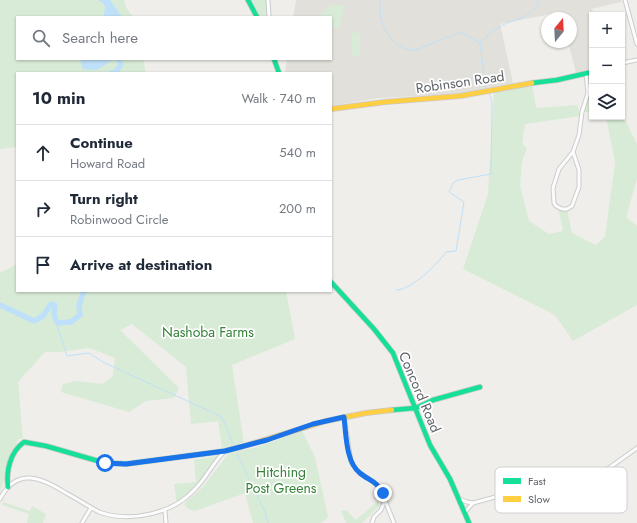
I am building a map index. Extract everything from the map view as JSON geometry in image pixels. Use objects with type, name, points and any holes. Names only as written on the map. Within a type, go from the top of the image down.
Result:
[{"type":"street","points":[[248,0],[256,16]]},
{"type":"street","points":[[268,0],[269,16]]},
{"type":"street","points":[[625,0],[637,44]]},
{"type":"street","points":[[274,60],[279,72]]},
{"type":"street","points":[[625,62],[637,60]]},
{"type":"street","name":"Robinson Road","points":[[332,109],[385,102],[453,97],[557,80],[589,73]]},
{"type":"street","points":[[573,152],[579,170],[579,187],[572,206],[562,209],[554,203],[553,188],[561,166],[573,152],[579,135],[581,116],[588,96],[588,82],[586,74]]},
{"type":"street","name":"Concord Road","points":[[332,283],[374,329],[393,353],[430,445],[450,479],[469,523]]},
{"type":"street","points":[[8,487],[7,475],[10,463],[15,450],[24,442],[46,446],[98,461],[114,464],[126,464],[225,451],[267,440],[313,424],[344,417],[366,413],[416,408],[433,400],[480,387]]},
{"type":"street","points":[[344,417],[352,464],[359,473],[379,486],[386,500],[394,523]]},
{"type":"street","points":[[609,467],[637,448]]},
{"type":"street","points":[[0,499],[8,487],[23,479],[38,478],[106,515],[119,517],[165,511],[180,503],[196,490],[225,451]]},
{"type":"street","points":[[459,498],[465,502],[473,503],[495,497]]},
{"type":"street","points":[[372,523],[374,517],[382,508],[386,500]]},
{"type":"street","points":[[465,512],[473,503]]},
{"type":"street","points":[[82,523],[91,508]]},
{"type":"street","points":[[165,511],[166,523]]},
{"type":"shaded area","points":[[296,0],[621,0],[621,2],[592,9],[593,12],[589,12],[589,69],[576,73],[570,48],[577,48],[577,12],[541,12],[541,16],[500,24],[513,83],[456,94],[379,98],[332,106],[332,72],[285,72],[287,60],[332,60],[332,16],[293,16]]},
{"type":"green space","points":[[0,0],[124,0],[126,7],[132,16],[16,16],[16,60],[143,60],[146,72],[16,72],[16,147],[0,149]]},
{"type":"green space","points":[[252,0],[267,0],[267,16],[260,16]]},
{"type":"green space","points":[[335,4],[345,6],[339,28],[332,26],[332,16],[320,16],[322,12]]},
{"type":"green space","points":[[352,33],[359,33],[360,39],[360,55],[357,57],[352,54]]},
{"type":"green space","points":[[589,73],[589,112],[582,112],[588,90],[586,74]]},
{"type":"green space","points":[[532,83],[536,108],[577,105],[581,116],[525,124],[522,144],[527,148],[522,162],[520,186],[529,221],[549,234],[563,231],[558,208],[567,209],[572,233],[596,245],[605,237],[615,162],[607,120],[625,120],[637,144],[637,179],[626,217],[637,226],[637,305],[573,341],[555,315],[463,269],[488,194],[494,90]]},
{"type":"green space","name":"Nashoba Farms","points":[[16,265],[16,292],[286,292],[295,339],[232,365],[244,443],[222,448],[218,421],[191,424],[186,367],[132,324],[120,330],[179,388],[174,398],[146,401],[129,412],[61,392],[63,384],[77,381],[103,384],[113,376],[115,358],[89,348],[59,352],[45,352],[18,382],[23,438],[18,439],[0,493],[0,273]]},
{"type":"green space","name":"Hitching Post Greens","points":[[302,431],[315,457],[328,517],[321,523],[253,523],[245,493],[195,511],[188,509],[184,504],[203,487],[228,454],[257,447]]},
{"type":"green space","name":"Hitching Post Greens","points":[[223,455],[197,489],[177,506],[174,484],[196,482],[194,460]]},
{"type":"green space","points":[[378,501],[379,506],[362,523],[346,523],[341,511],[346,510],[356,520]]},
{"type":"green space","points":[[3,502],[30,511],[32,506],[46,514],[43,523],[27,523],[29,514],[2,505]]},
{"type":"water","points":[[98,0],[110,0],[121,16],[103,16],[105,8],[104,4]]},
{"type":"water","points":[[80,60],[113,60],[96,70],[82,68]]},
{"type":"waterway","points":[[380,0],[380,12],[383,25],[390,37],[398,45],[404,48],[416,50],[461,32],[480,43],[486,89]]},
{"type":"waterway","points":[[480,43],[497,28],[531,12],[536,7],[539,0]]},
{"type":"waterway","points":[[116,72],[121,64],[119,60]]},
{"type":"waterway","points":[[396,290],[409,286],[424,276],[446,252],[456,251],[464,202],[449,192],[453,183],[458,180],[491,174],[492,102],[489,93]]},
{"type":"waterway","points":[[0,305],[34,321],[43,316],[51,304],[55,305],[54,315],[58,323],[71,322],[80,315],[79,305],[84,292]]},
{"type":"waterway","points":[[55,318],[67,356],[89,353],[103,362],[222,417],[233,444]]},
{"type":"waterway","points":[[237,454],[265,512],[268,523]]},
{"type":"traffic: fast","points":[[248,0],[256,16]]},
{"type":"traffic: fast","points":[[274,60],[279,72]]},
{"type":"traffic: fast","points":[[532,83],[557,80],[589,73]]},
{"type":"traffic: fast","points":[[332,283],[374,329],[393,353],[430,445],[450,479],[469,523]]},
{"type":"traffic: fast","points":[[392,410],[416,408],[433,400],[480,387]]},
{"type":"traffic: fast","points":[[8,487],[8,468],[12,456],[24,442],[46,446],[105,463],[126,464],[225,451],[241,447]]},
{"type":"traffic: slow","points":[[332,109],[385,102],[460,96],[532,83]]},
{"type":"traffic: slow","points":[[241,447],[326,421],[366,413],[392,410]]},
{"type":"route","points":[[105,463],[126,464],[225,451],[267,440],[313,424],[344,417],[352,464],[359,473],[377,484],[383,493]]}]
